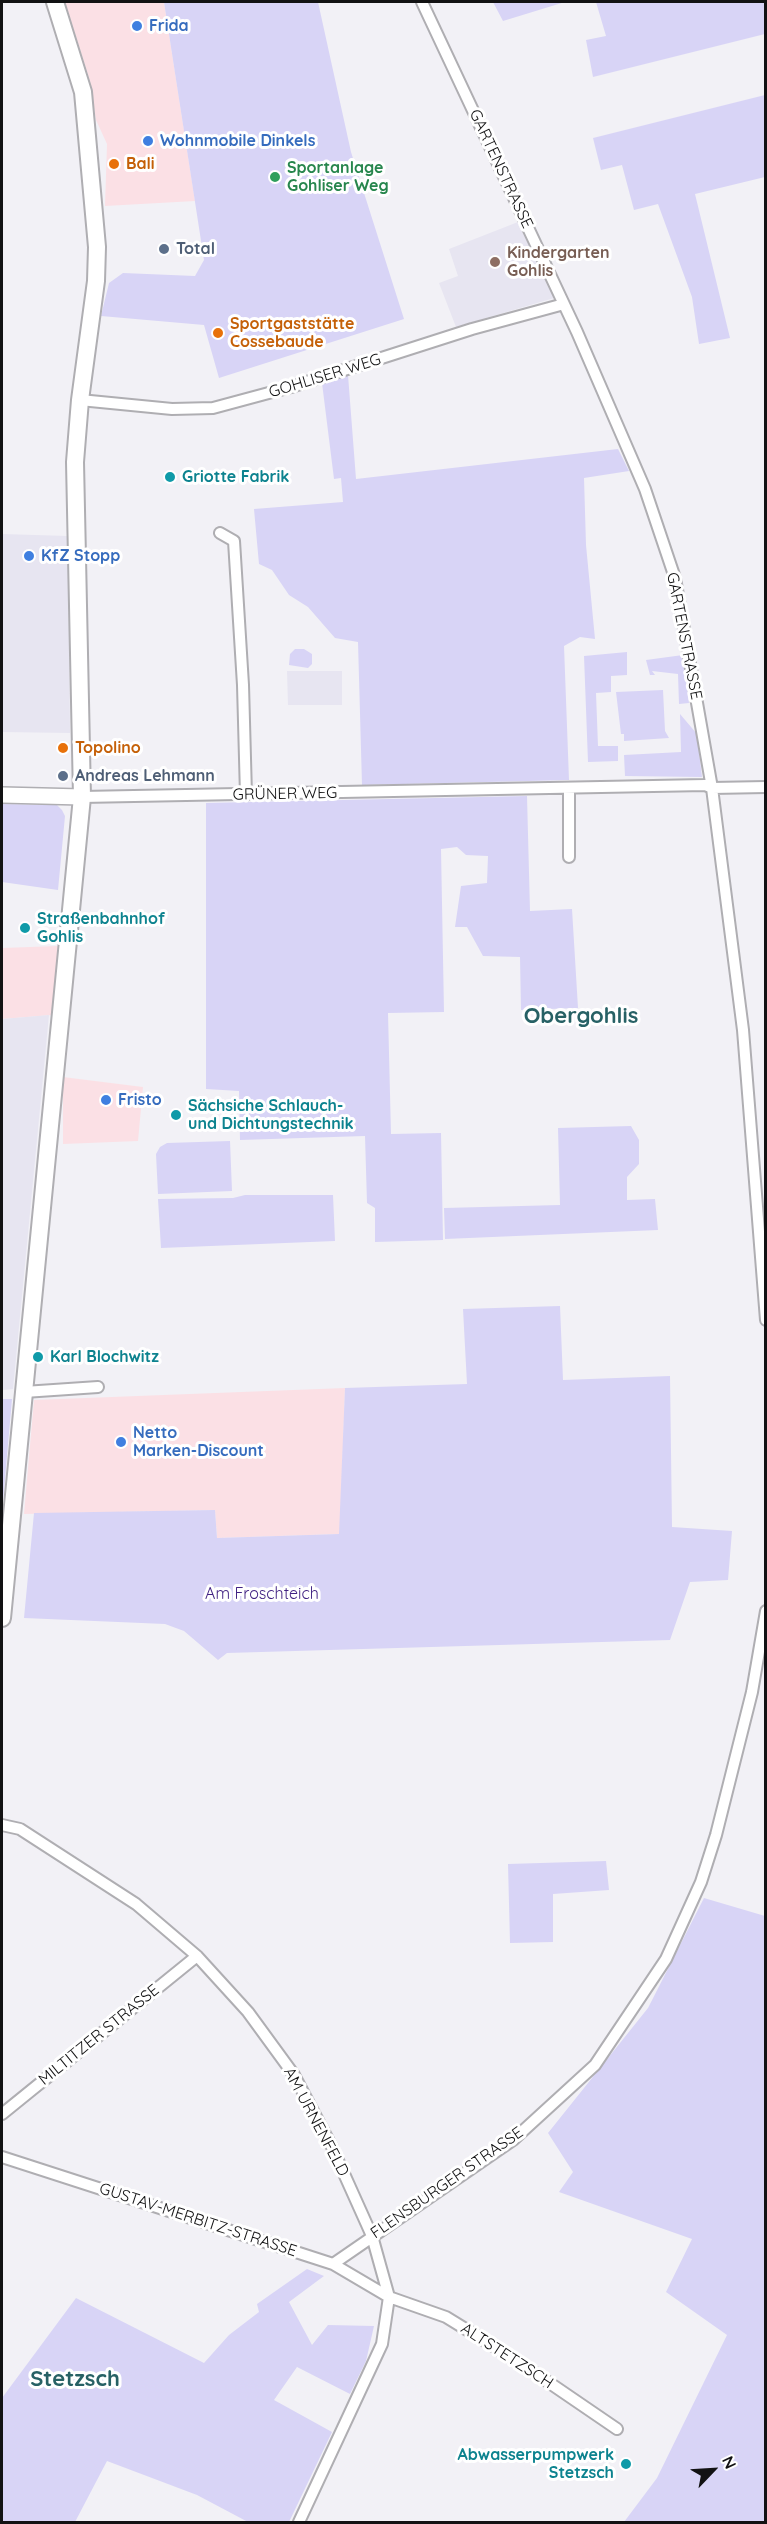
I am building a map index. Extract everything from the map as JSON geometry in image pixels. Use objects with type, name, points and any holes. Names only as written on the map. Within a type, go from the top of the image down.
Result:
[{"type":"main road","points":[[2,1618],[82,797],[75,462],[80,400],[96,281],[97,247],[83,92],[55,2]]},
{"type":"street","name":"GARTENSTRASSE","points":[[422,2],[564,304],[645,489],[675,578],[712,788],[743,1030],[765,1320]]},
{"type":"street","name":"GOHLISER WEG","points":[[80,400],[172,409],[213,408],[291,387],[472,329],[564,304]]},
{"type":"street","points":[[220,533],[234,542],[243,687],[246,795]]},
{"type":"street","name":"GRÜNER WEG","points":[[2,795],[82,797],[705,785],[712,788],[765,787]]},
{"type":"street","points":[[568,788],[569,857]]},
{"type":"street","points":[[24,1392],[98,1387]]},
{"type":"street","name":"FLENSBURGER STRASSE","points":[[333,2264],[513,2140],[595,2065],[666,1959],[702,1882],[717,1835],[752,1692],[765,1611]]},
{"type":"street","name":"AM URNENFELD","points":[[2,1825],[20,1829],[136,1904],[197,1956],[248,2012],[294,2075],[332,2147],[372,2236],[389,2297]]},
{"type":"street","name":"MILTITZER STRASSE","points":[[2,2114],[197,1956]]},
{"type":"street","name":"GUSTAV-MERBITZ-STRASSE","points":[[2,2157],[333,2264],[389,2297]]},
{"type":"street","points":[[299,2523],[382,2344],[389,2297]]},
{"type":"street","name":"ALTSTETZSCH","points":[[389,2297],[446,2317],[516,2360],[617,2429]]},
{"type":"shaded area","points":[[65,2],[164,2],[195,201],[105,206],[107,144],[96,120],[90,81]]},
{"type":"shaded area","name":"Kindergarten Gohlis","points":[[518,222],[554,298],[456,327],[439,283],[458,276],[449,249]]},
{"type":"shaded area","points":[[2,534],[68,536],[70,733],[2,732]]},
{"type":"shaded area","points":[[287,671],[342,671],[342,705],[288,705]]},
{"type":"shaded area","points":[[58,946],[53,1015],[2,1019],[2,948]]},
{"type":"shaded area","points":[[49,1015],[13,1389],[2,1390],[2,1019]]},
{"type":"shaded area","points":[[63,1077],[143,1087],[138,1141],[63,1144]]},
{"type":"shaded area","points":[[345,1388],[340,1534],[217,1538],[215,1510],[24,1514],[34,1400]]},
{"type":"green space","name":"Sportanlage Gohliser Weg","points":[[164,2],[318,2],[351,152],[404,319],[219,378],[204,325],[101,316],[109,283],[123,273],[195,276],[204,260]]},
{"type":"green space","points":[[493,2],[565,2],[503,21]]},
{"type":"green space","points":[[596,2],[765,2],[765,34],[593,77],[586,40],[606,36]]},
{"type":"green space","points":[[765,95],[765,177],[695,194],[730,338],[699,344],[692,297],[658,204],[634,210],[622,165],[601,170],[593,138]]},
{"type":"green space","points":[[348,375],[356,479],[618,449],[629,471],[584,478],[586,545],[595,639],[580,637],[564,646],[569,780],[362,785],[358,642],[335,638],[308,607],[289,595],[272,570],[259,564],[254,509],[343,502],[341,478],[334,479],[322,383]]},
{"type":"green space","points":[[295,649],[304,649],[312,654],[312,664],[308,668],[289,665],[290,654]]},
{"type":"green space","points":[[627,652],[627,675],[611,676],[611,692],[596,693],[598,746],[618,746],[618,761],[588,762],[584,656]]},
{"type":"green space","points":[[683,655],[689,703],[679,704],[678,674],[652,671],[655,675],[650,675],[646,660]]},
{"type":"green space","points":[[663,690],[665,731],[669,738],[624,741],[624,734],[621,734],[616,692]]},
{"type":"green space","points":[[680,714],[697,734],[702,777],[625,776],[624,755],[681,752]]},
{"type":"green space","points":[[527,796],[530,911],[572,909],[578,1008],[521,1010],[520,957],[483,956],[467,927],[455,927],[461,886],[487,883],[488,856],[466,855],[457,847],[441,849],[444,1012],[388,1013],[391,1134],[441,1133],[443,1240],[375,1242],[375,1208],[367,1203],[365,1136],[240,1140],[239,1091],[206,1089],[206,803]]},
{"type":"green space","points":[[2,804],[57,805],[62,810],[65,816],[58,890],[2,882]]},
{"type":"green space","points":[[631,1126],[639,1140],[639,1164],[627,1177],[627,1200],[655,1199],[658,1230],[445,1239],[444,1208],[560,1205],[558,1128]]},
{"type":"green space","points":[[230,1141],[232,1191],[158,1194],[156,1154],[160,1147],[167,1143]]},
{"type":"green space","points":[[245,1195],[333,1195],[335,1241],[161,1248],[158,1199],[233,1198]]},
{"type":"green space","name":"Am Froschteich","points":[[560,1306],[563,1380],[670,1376],[672,1527],[732,1531],[728,1580],[690,1582],[670,1640],[227,1653],[218,1660],[184,1631],[165,1624],[24,1618],[34,1513],[215,1510],[217,1538],[339,1534],[345,1388],[467,1384],[463,1309]]},
{"type":"green space","points":[[2,1399],[12,1399],[2,1513]]},
{"type":"green space","points":[[606,1861],[609,1890],[553,1894],[553,1942],[510,1943],[508,1864]]},
{"type":"green space","points":[[704,1898],[765,1916],[765,2522],[624,2522],[657,2478],[727,2335],[666,2292],[692,2239],[559,2192],[573,2172],[548,2133],[648,2008]]},
{"type":"green space","points":[[307,2269],[324,2276],[289,2302],[312,2345],[328,2325],[374,2326],[366,2361],[350,2394],[297,2367],[274,2400],[332,2432],[289,2522],[248,2522],[197,2495],[107,2461],[75,2522],[2,2522],[2,2398],[76,2298],[204,2363],[229,2335],[259,2312],[257,2304]]},
{"type":"place","name":"Frida","points":[[137,26]]},
{"type":"place","name":"Wohnmobile Dinkels","points":[[148,141]]},
{"type":"place","name":"Bali","points":[[114,164]]},
{"type":"place","name":"Sportanlage Gohliser Weg","points":[[275,177]]},
{"type":"place","name":"Total","points":[[164,249]]},
{"type":"place","name":"Kindergarten Gohlis","points":[[495,262]]},
{"type":"place","name":"Sportgaststätte Cossebaude","points":[[218,333]]},
{"type":"place","name":"Griotte Fabrik","points":[[170,477]]},
{"type":"place","name":"KfZ Stopp","points":[[29,556]]},
{"type":"place","name":"Topolino","points":[[63,748]]},
{"type":"place","name":"Andreas Lehmann","points":[[63,776]]},
{"type":"place","name":"Straßenbahnhof Gohlis","points":[[25,928]]},
{"type":"place","name":"Fristo","points":[[106,1100]]},
{"type":"place","name":"Sächsiche Schlauch- und Dichtungstechnik","points":[[176,1115]]},
{"type":"place","name":"Karl Blochwitz","points":[[38,1357]]},
{"type":"place","name":"Netto Marken-Discount","points":[[121,1442]]},
{"type":"place","name":"Abwasserpumpwerk Stetzsch","points":[[626,2464]]},
{"type":"district","name":"Obergohlis","points":[[581,1016]]},
{"type":"district","name":"Stetzsch","points":[[75,2379]]}]
